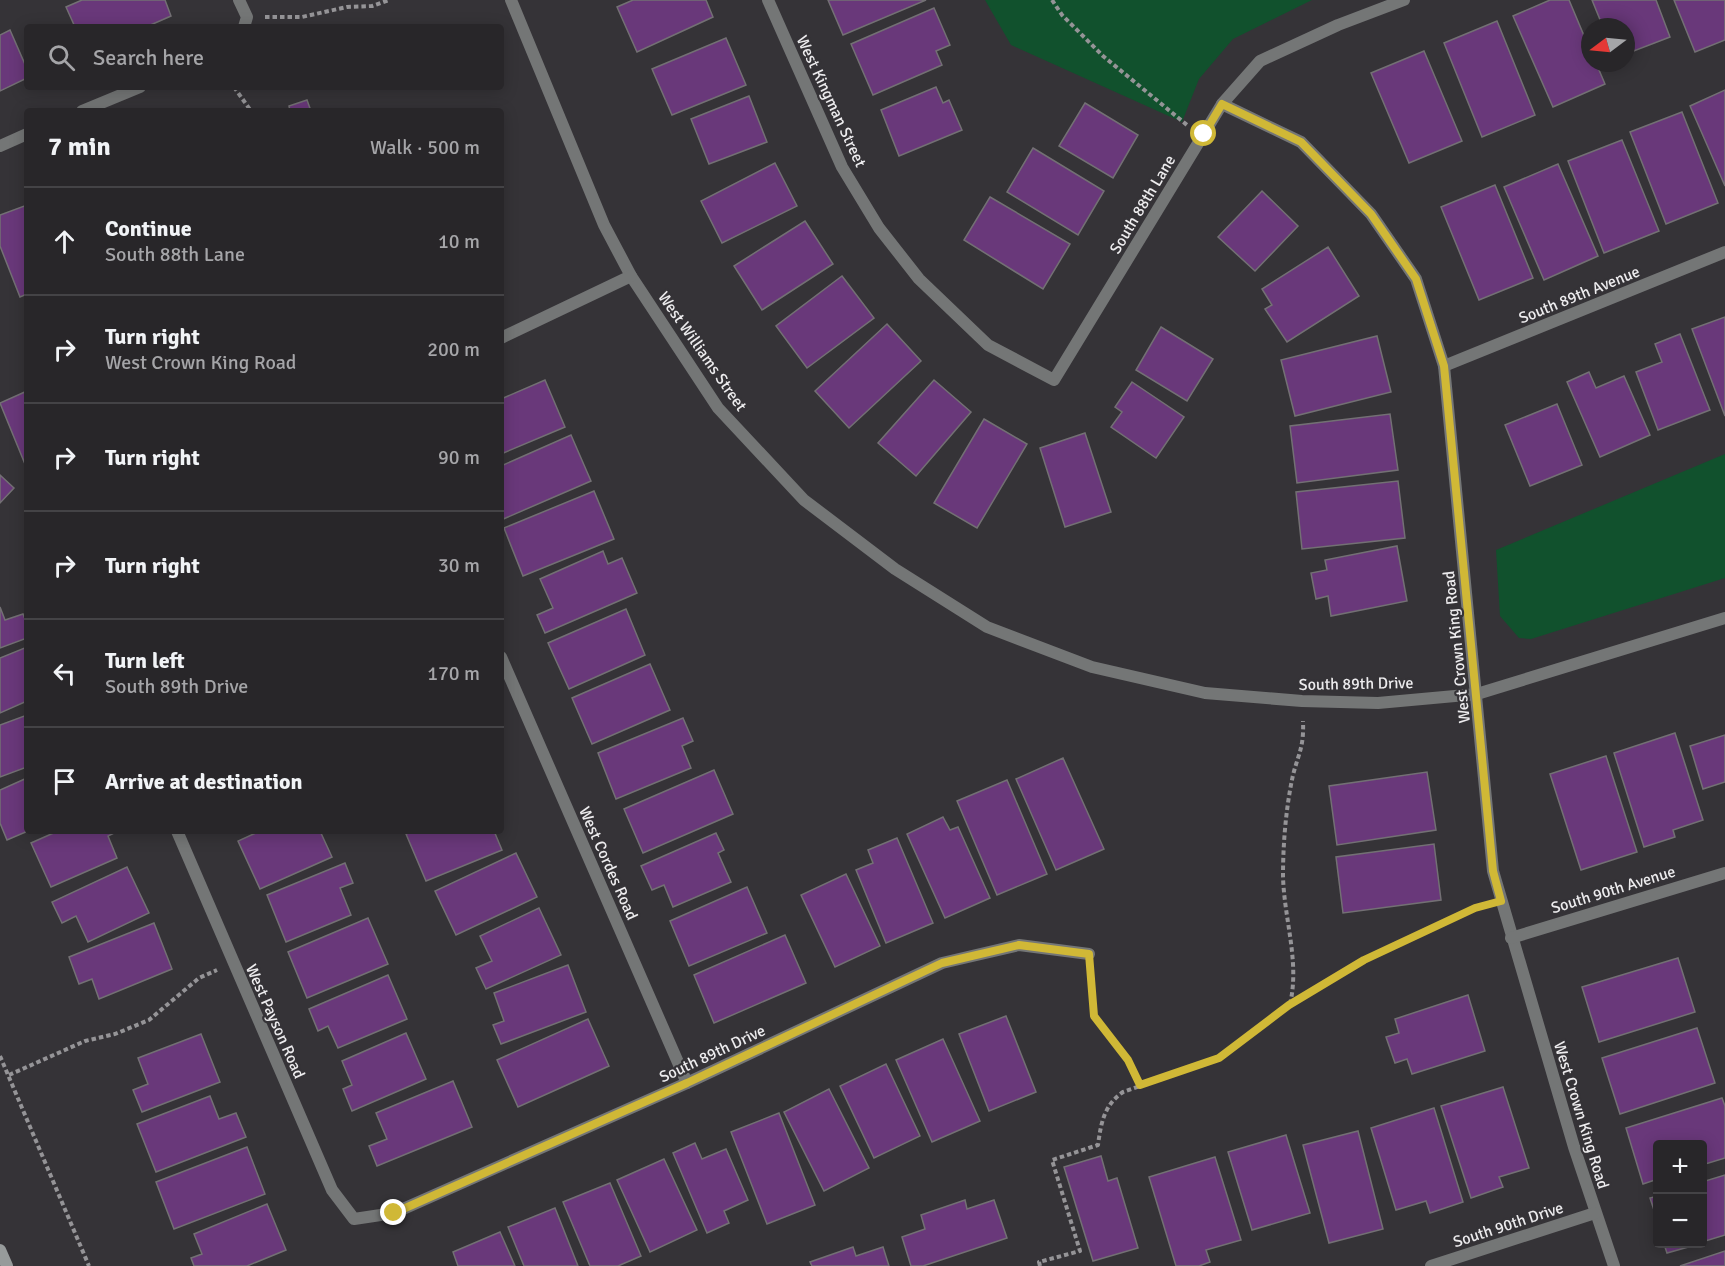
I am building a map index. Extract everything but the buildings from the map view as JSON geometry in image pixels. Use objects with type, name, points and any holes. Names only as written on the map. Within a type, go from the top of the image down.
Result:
[{"type":"main road","points":[[0,1250],[7,1266]]},
{"type":"street","points":[[239,0],[245,22]]},
{"type":"street","name":"West Williams Street","points":[[511,0],[604,225],[631,276],[718,408],[804,500],[895,569],[987,627]]},
{"type":"street","name":"West Kingman Street","points":[[768,0],[842,167],[879,228],[919,279],[988,345],[1054,380]]},
{"type":"street","name":"South 88th Lane","points":[[1054,380],[1222,104],[1260,61],[1397,1]]},
{"type":"street","points":[[89,108],[133,90]]},
{"type":"street","name":"West Crown King Road","points":[[1222,104],[1301,142],[1371,214],[1416,279],[1444,366],[1493,871],[1511,938],[1595,1213],[1614,1266]]},
{"type":"street","points":[[0,146],[24,135]]},
{"type":"street","name":"South 89th Avenue","points":[[1444,366],[1725,252]]},
{"type":"street","points":[[504,337],[631,276]]},
{"type":"street","name":"South 89th Drive","points":[[987,627],[1092,667],[1204,693],[1302,701],[1378,703],[1477,694],[1725,618]]},
{"type":"street","name":"West Cordes Road","points":[[504,664],[687,1083]]},
{"type":"street","name":"West Payson Road","points":[[178,834],[332,1190],[354,1219]]},
{"type":"street","name":"South 90th Avenue","points":[[1511,938],[1725,873]]},
{"type":"street","name":"South 89th Drive","points":[[354,1219],[394,1213],[687,1083],[942,963],[1019,945],[1089,954]]},
{"type":"street","name":"South 90th Drive","points":[[1431,1266],[1595,1213]]},
{"type":"path","points":[[245,22],[302,17],[347,7],[372,6],[389,0]]},
{"type":"path","points":[[1052,0],[1062,15],[1103,56],[1182,122],[1204,134]]},
{"type":"path","points":[[236,90],[249,108]]},
{"type":"path","points":[[1289,1005],[1294,966],[1283,877],[1288,801],[1294,773],[1302,752],[1302,701]]},
{"type":"path","points":[[1040,1266],[1039,1262],[1080,1251],[1052,1160],[1098,1145],[1105,1112],[1111,1100],[1122,1092],[1140,1085],[1184,1072],[1219,1058],[1289,1005],[1364,960],[1475,908],[1501,901]]},
{"type":"path","points":[[1089,954],[1094,1016],[1128,1060],[1140,1085]]},
{"type":"path","points":[[9,1075],[85,1041],[115,1034],[149,1020],[199,978],[233,964]]},
{"type":"path","points":[[0,1056],[89,1266]]},
{"type":"green space","points":[[985,0],[1312,0],[1233,39],[1199,79],[1182,122],[1011,45]]},
{"type":"green space","points":[[1725,454],[1725,578],[1531,639],[1519,638],[1500,616],[1496,550]]},
{"type":"route","points":[[394,1213],[687,1083],[942,963],[1019,945],[1089,954],[1094,1016],[1101,1029],[1128,1060],[1137,1074],[1140,1085],[1167,1078],[1219,1058],[1289,1005],[1364,960],[1475,908],[1501,901],[1493,871],[1444,366],[1416,279],[1371,214],[1301,142],[1222,104],[1204,134]]}]
